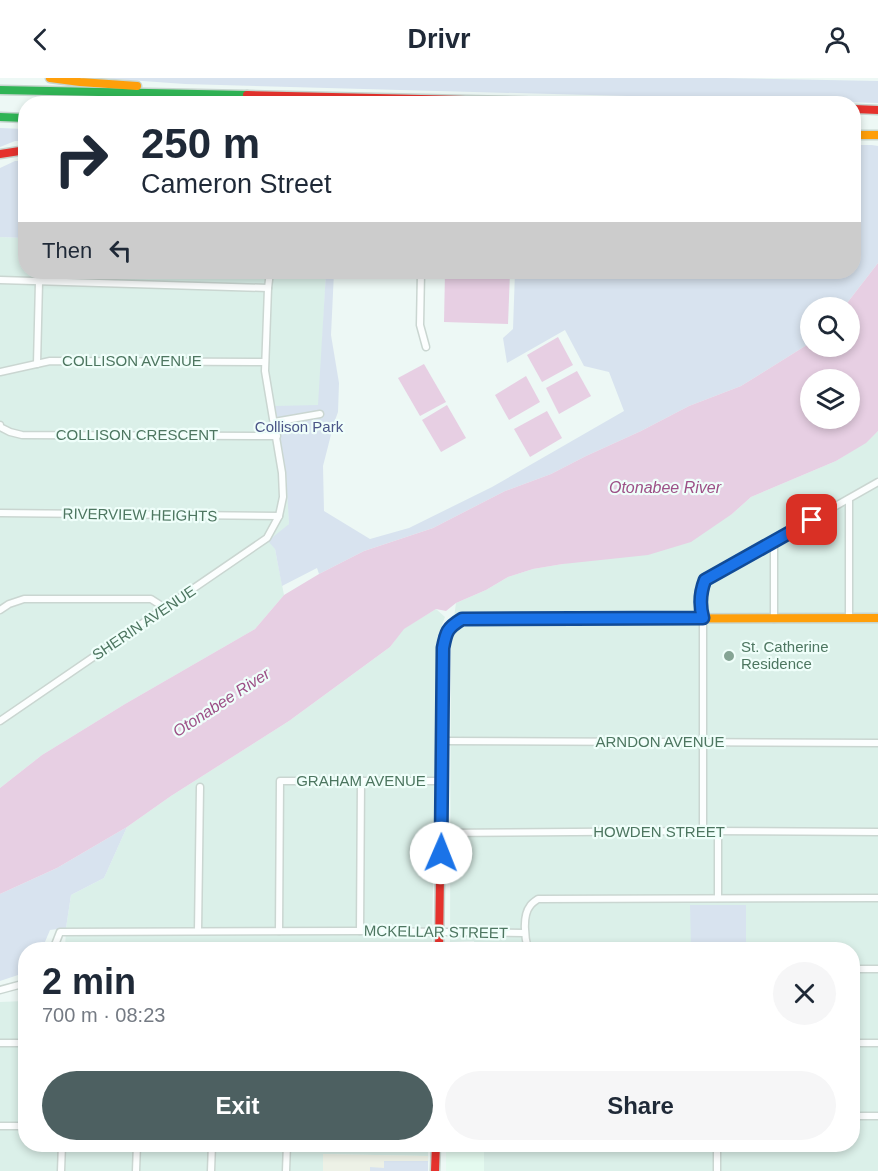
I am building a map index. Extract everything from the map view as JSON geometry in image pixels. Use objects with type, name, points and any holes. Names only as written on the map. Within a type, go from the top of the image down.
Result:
[{"type":"main road","points":[[50,78],[150,87],[178,94]]},
{"type":"main road","points":[[0,90],[270,96]]},
{"type":"main road","points":[[861,110],[878,110]]},
{"type":"main road","points":[[0,117],[18,118]]},
{"type":"main road","points":[[861,135],[878,135]]},
{"type":"main road","points":[[0,154],[18,151]]},
{"type":"main road","points":[[439,942],[443,648],[446,632],[452,625],[462,619],[878,618]]},
{"type":"main road","points":[[435,1171],[436,1152]]},
{"type":"street","points":[[269,279],[265,371],[277,436],[282,485],[283,497],[279,516]]},
{"type":"street","points":[[421,279],[420,325],[426,347]]},
{"type":"street","points":[[0,280],[268,288]]},
{"type":"street","points":[[37,364],[39,282]]},
{"type":"street","name":"COLLISON AVENUE","points":[[0,372],[50,361],[265,362]]},
{"type":"street","points":[[274,422],[321,414]]},
{"type":"street","name":"COLLISON CRESCENT","points":[[0,425],[10,432],[22,435],[277,436]]},
{"type":"street","points":[[703,831],[701,591],[705,580],[878,482]]},
{"type":"street","points":[[849,499],[849,618]]},
{"type":"street","name":"RIVERVIEW HEIGHTS","points":[[0,513],[279,516]]},
{"type":"street","name":"SHERIN AVENUE","points":[[0,721],[267,538],[279,516]]},
{"type":"street","points":[[774,540],[774,619]]},
{"type":"street","points":[[0,610],[24,599],[151,599],[165,608]]},
{"type":"street","name":"ARNDON AVENUE","points":[[442,741],[878,743]]},
{"type":"street","points":[[360,931],[361,780]]},
{"type":"street","name":"GRAHAM AVENUE","points":[[279,931],[280,781],[442,781]]},
{"type":"street","points":[[198,931],[200,787]]},
{"type":"street","points":[[718,832],[718,898]]},
{"type":"street","name":"HOWDEN STREET","points":[[441,833],[878,832]]},
{"type":"street","name":"MCKELLAR STREET","points":[[56,942],[60,932],[524,933],[529,907],[538,899],[878,898]]},
{"type":"street","points":[[524,933],[526,942]]},
{"type":"street","points":[[860,969],[878,969]]},
{"type":"street","points":[[0,990],[18,985]]},
{"type":"street","points":[[0,1043],[18,1043]]},
{"type":"street","points":[[860,1043],[878,1043]]},
{"type":"street","points":[[860,1116],[878,1116]]},
{"type":"street","points":[[0,1126],[18,1126]]},
{"type":"street","points":[[62,1152],[62,1171]]},
{"type":"street","points":[[136,1171],[137,1152]]},
{"type":"street","points":[[211,1171],[212,1152]]},
{"type":"street","points":[[286,1152],[286,1171]]},
{"type":"street","points":[[717,1152],[717,1171]]},
{"type":"shaded area","points":[[0,237],[18,238],[18,279],[326,279],[319,406],[276,406],[288,494],[289,524],[275,549],[284,595],[255,629],[42,755],[0,788]]},
{"type":"shaded area","points":[[878,431],[878,1171],[484,1171],[484,1152],[860,1152],[860,942],[450,942],[451,639],[456,603],[508,577],[533,569],[563,564],[732,514],[751,497],[836,461],[866,442]]},
{"type":"shaded area","points":[[436,609],[445,617],[437,638],[432,942],[65,942],[71,895],[104,878],[127,827],[171,796],[289,721],[390,647],[403,629]]},
{"type":"shaded area","points":[[18,1001],[18,1152],[428,1152],[428,1156],[323,1154],[323,1171],[0,1171],[0,1002]]},
{"type":"shaded area","points":[[446,1152],[484,1152],[484,1171],[446,1171]]},
{"type":"shaded area","points":[[323,1154],[428,1156],[428,1171],[323,1171]]},
{"type":"green space","points":[[100,78],[725,78],[878,81],[878,103],[861,103],[861,96],[623,96],[185,84]]},
{"type":"green space","points":[[0,128],[18,129],[18,141],[0,147]]},
{"type":"green space","name":"Collison Park","points":[[861,145],[878,146],[878,263],[852,297],[800,297],[800,349],[741,386],[689,406],[551,474],[505,491],[433,528],[364,551],[319,574],[317,568],[282,586],[275,549],[268,541],[289,524],[286,472],[275,406],[318,405],[326,279],[334,279],[331,335],[339,383],[338,412],[323,466],[324,511],[370,539],[409,528],[492,487],[624,411],[609,372],[584,366],[565,330],[507,363],[503,338],[513,329],[515,279],[861,279]]},
{"type":"green space","points":[[18,161],[18,238],[0,237],[0,168]]},
{"type":"green space","points":[[127,827],[104,878],[71,895],[66,928],[50,930],[45,942],[18,942],[18,975],[0,981],[0,894],[57,868]]},
{"type":"green space","points":[[690,905],[746,905],[746,942],[691,942]]},
{"type":"green space","points":[[384,1161],[428,1161],[428,1171],[370,1171],[370,1167],[384,1168]]},
{"type":"water","name":"Otonabee River","points":[[878,263],[878,431],[866,443],[836,461],[751,497],[732,514],[691,542],[648,555],[533,569],[508,577],[456,603],[446,611],[436,609],[404,629],[390,647],[289,721],[171,796],[127,827],[57,868],[0,894],[0,788],[42,755],[255,629],[284,595],[319,574],[364,551],[433,528],[505,491],[551,474],[689,406],[741,386],[800,349],[800,357],[860,357],[860,297],[852,297]]},
{"type":"water","points":[[445,279],[510,279],[508,324],[444,322]]},
{"type":"water","points":[[558,337],[573,365],[542,382],[527,355]]},
{"type":"water","points":[[424,364],[446,402],[420,416],[398,378]]},
{"type":"water","points":[[577,371],[591,396],[559,414],[546,388]]},
{"type":"water","points":[[526,376],[540,402],[509,420],[495,395]]},
{"type":"water","points":[[447,405],[466,438],[441,452],[422,420]]},
{"type":"water","points":[[547,411],[562,438],[530,457],[514,429]]},
{"type":"traffic: fast","points":[[0,90],[247,95]]},
{"type":"traffic: fast","points":[[0,117],[18,118]]},
{"type":"traffic: slow","points":[[50,78],[137,86]]},
{"type":"traffic: slow","points":[[861,135],[878,135]]},
{"type":"traffic: slow","points":[[446,637],[450,628],[462,619],[878,618]]},
{"type":"traffic: jam","points":[[247,95],[290,96]]},
{"type":"traffic: jam","points":[[861,109],[878,110]]},
{"type":"traffic: jam","points":[[0,154],[18,151]]},
{"type":"traffic: jam","points":[[439,942],[443,648],[446,637]]},
{"type":"traffic: jam","points":[[435,1171],[436,1152]]},
{"type":"place","name":"St. Catherine Residence","points":[[729,656]]},
{"type":"route","points":[[441,853],[443,648],[446,632],[452,625],[462,619],[703,618],[701,591],[705,580],[812,520]]}]
